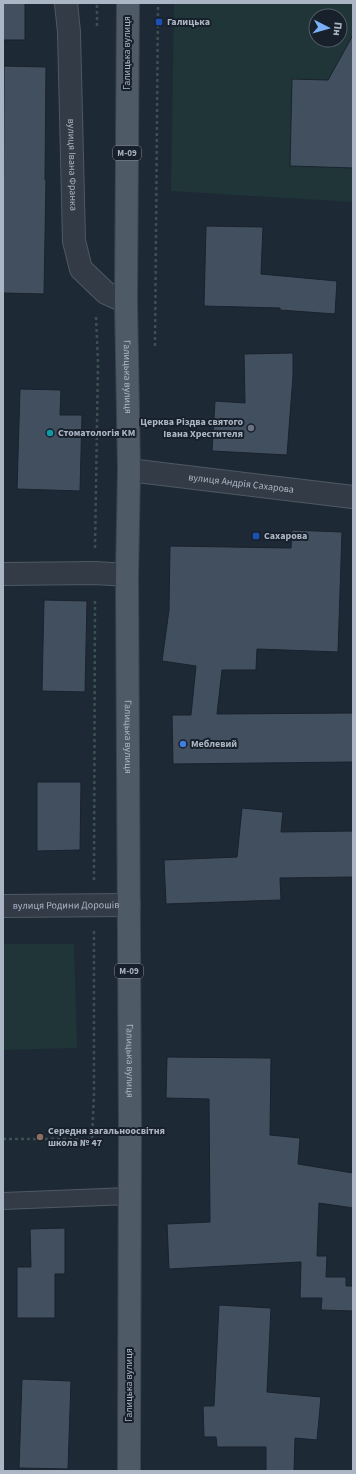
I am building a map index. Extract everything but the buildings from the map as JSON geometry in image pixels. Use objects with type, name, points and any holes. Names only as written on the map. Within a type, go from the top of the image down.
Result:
[{"type":"main road","name":"Галицька вулиця","points":[[128,3],[126,302],[129,470],[127,575],[129,905],[129,1471]]},
{"type":"street","name":"вулиця Івана Франка","points":[[66,3],[69,32],[74,241],[80,269],[106,293],[126,302]]},
{"type":"street","name":"вулиця Андрія Сахарова","points":[[129,470],[353,497]]},
{"type":"street","points":[[3,574],[95,573],[127,575]]},
{"type":"street","name":"вулиця Родини Дорошів","points":[[3,906],[129,905]]},
{"type":"lane","points":[[3,1201],[129,1196]]},
{"type":"path","points":[[3,1139],[92,1139]]},
{"type":"green space","points":[[174,3],[353,3],[353,202],[171,191]]},
{"type":"green space","points":[[3,944],[74,944],[77,1048],[3,1050]]},
{"type":"place","name":"Галицька","points":[[159,22]]},
{"type":"place","name":"Церква Різдва святого Івана Хрестителя","points":[[251,428]]},
{"type":"place","name":"Стоматологія KM","points":[[50,433]]},
{"type":"place","name":"Сахарова","points":[[256,536]]},
{"type":"place","name":"Меблевий","points":[[183,744]]},
{"type":"place","name":"Середня загальноосвітня школа № 47","points":[[40,1137]]}]
